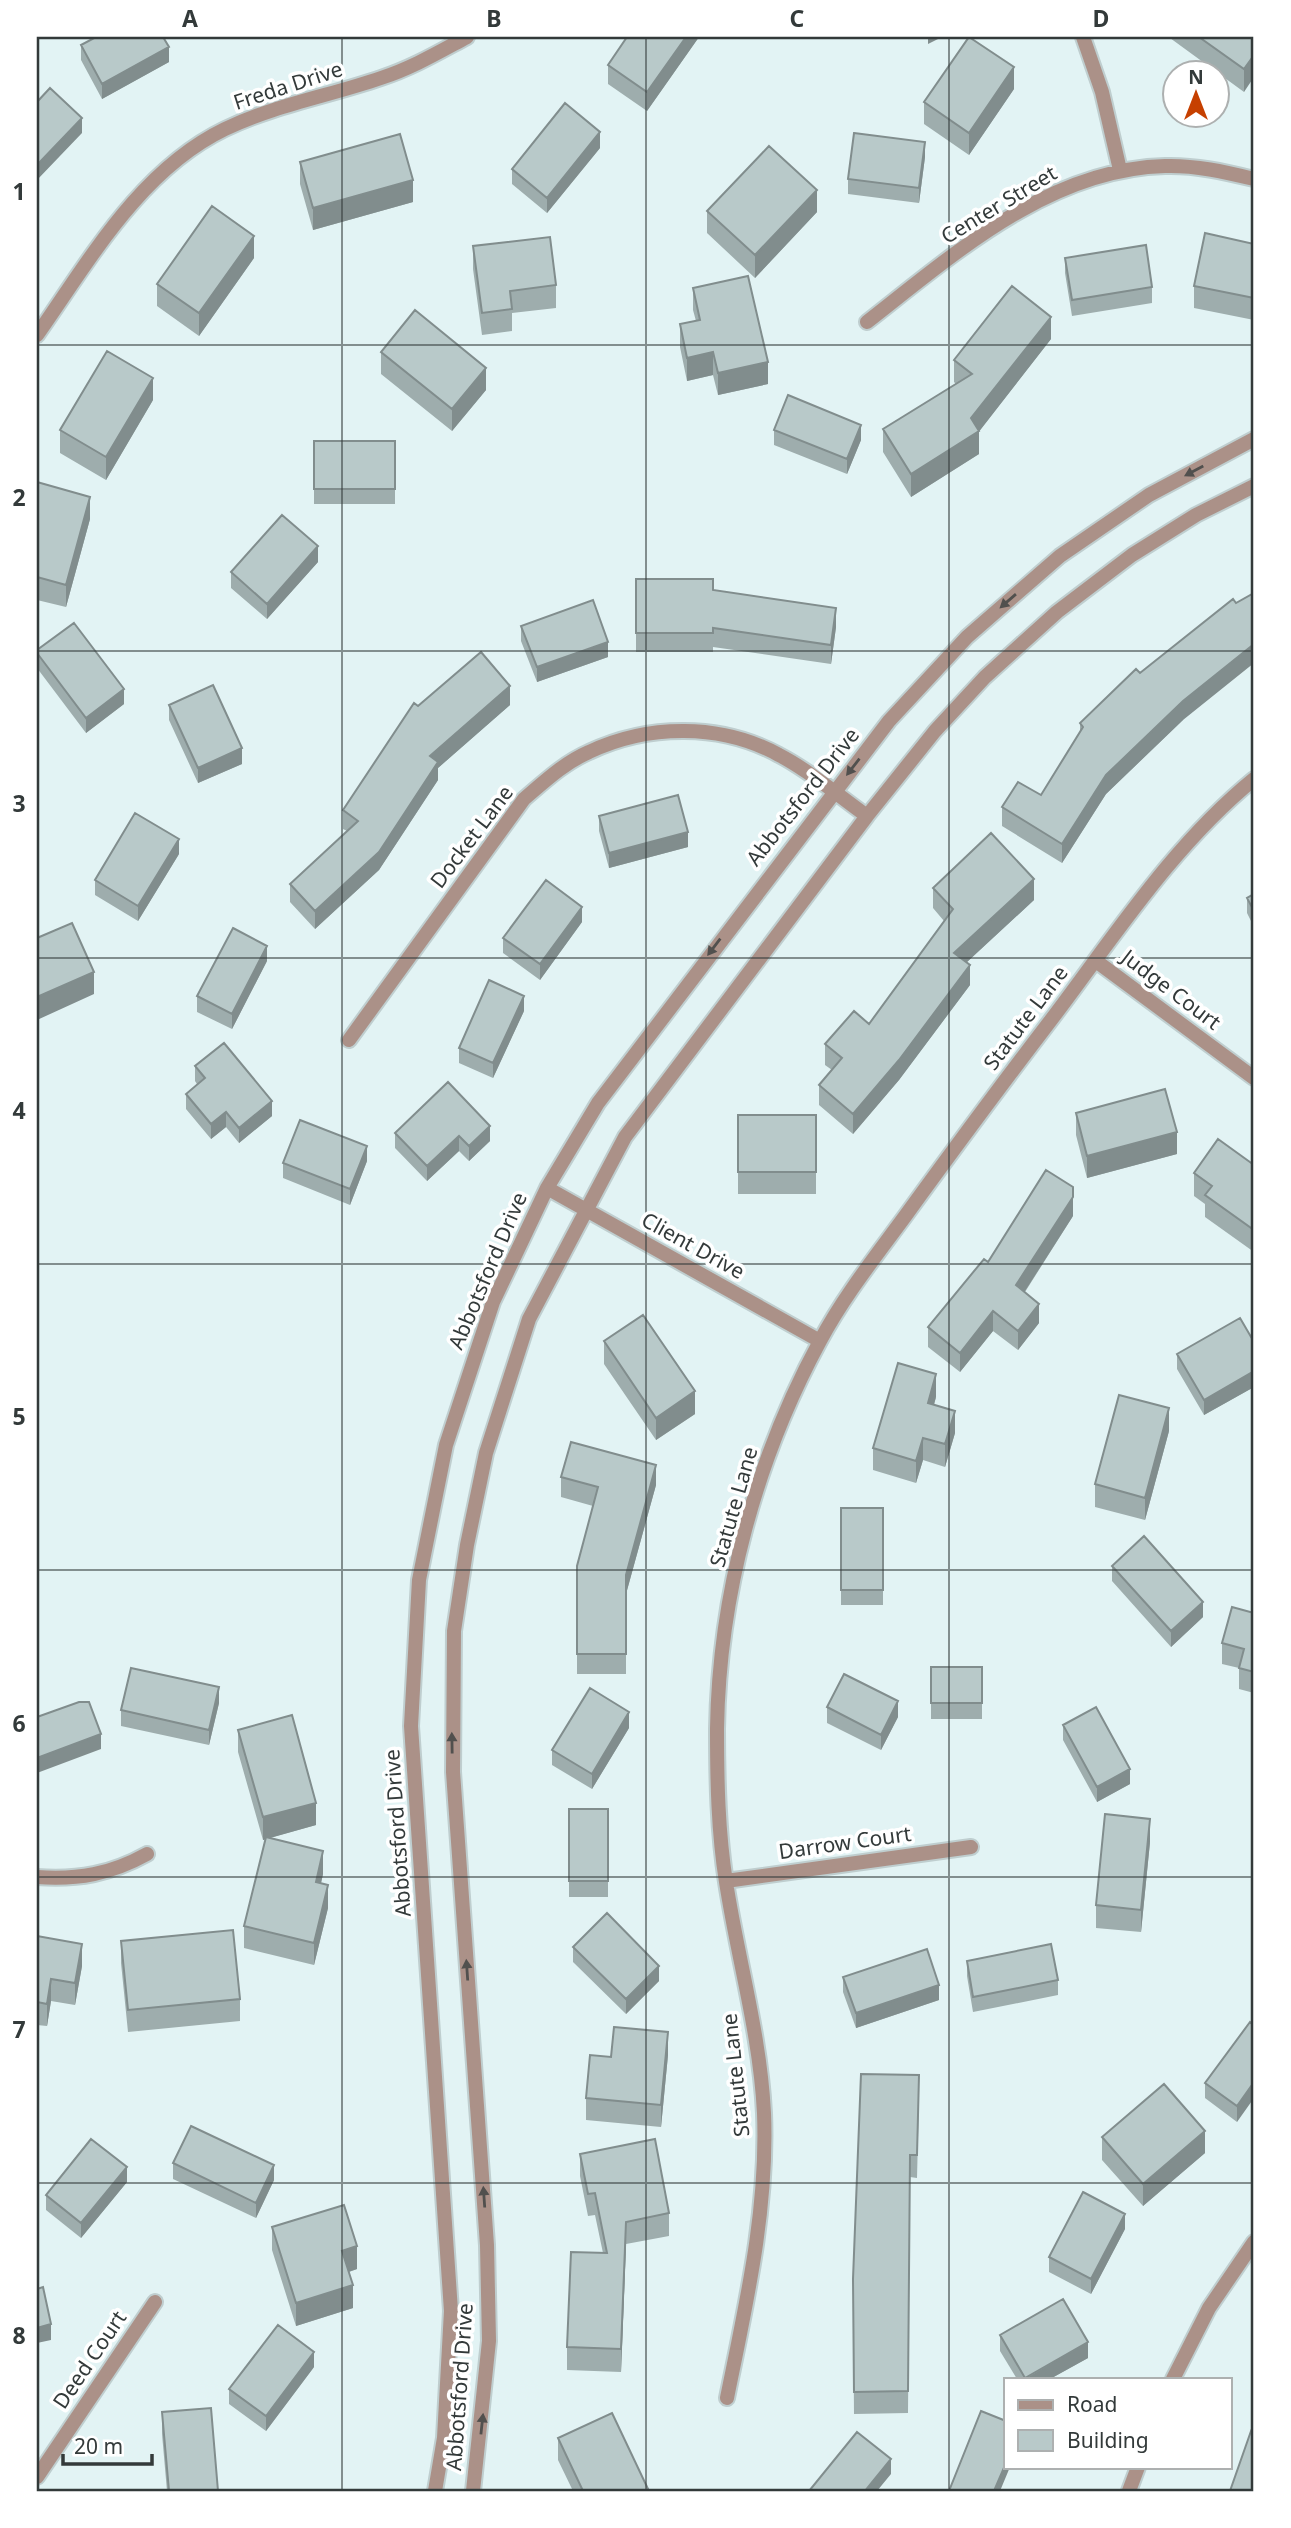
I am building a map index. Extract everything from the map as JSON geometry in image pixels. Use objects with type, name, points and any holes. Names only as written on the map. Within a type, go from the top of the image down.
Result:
[{"type":"street","name":"Freda Drive","points":[[37,335],[105,238],[148,186],[187,152],[223,130],[273,109],[381,78],[418,63],[467,37]]},
{"type":"street","points":[[1083,37],[1102,92],[1120,170]]},
{"type":"street","name":"Center Street","points":[[867,322],[940,265],[1041,199],[1081,181],[1120,170],[1165,166],[1200,168],[1254,179]]},
{"type":"street","name":"Abbotsford Drive","points":[[435,2491],[444,2438],[451,2311],[411,1726],[419,1580],[446,1445],[471,1359],[492,1303],[547,1188],[598,1103],[888,721],[967,637],[1060,556],[1149,495],[1254,439]]},
{"type":"street","name":"Abbotsford Drive","points":[[472,2491],[489,2341],[488,2259],[453,1772],[454,1631],[486,1453],[512,1365],[533,1310],[625,1137],[867,816],[935,731],[977,686],[1057,612],[1132,555],[1196,515],[1254,486]]},
{"type":"street","name":"Docket Lane","points":[[349,1040],[524,799],[557,771],[587,752],[623,738],[661,731],[703,731],[742,739],[779,755],[867,816]]},
{"type":"street","name":"Statute Lane","points":[[727,2398],[751,2283],[763,2186],[764,2114],[757,2041],[726,1881],[718,1807],[718,1725],[725,1636],[734,1584],[758,1484],[785,1412],[820,1341],[863,1274],[1185,846],[1254,779]]},
{"type":"street","name":"Judge Court","points":[[1096,961],[1254,1078]]},
{"type":"street","name":"Client Drive","points":[[547,1188],[820,1341]]},
{"type":"street","name":"Darrow Court","points":[[726,1881],[971,1847]]},
{"type":"street","points":[[37,1877],[69,1879],[99,1875],[147,1854]]},
{"type":"street","points":[[1174,2378],[1209,2308],[1254,2242]]},
{"type":"street","name":"Deed Court","points":[[37,2477],[155,2302]]},
{"type":"street","points":[[1129,2491],[1138,2468]]},
{"type":"building","points":[[96,37],[163,37],[169,47],[102,84],[81,45]]},
{"type":"building","points":[[627,37],[686,37],[647,92],[608,65]]},
{"type":"building","points":[[969,37],[1014,67],[969,133],[924,102]]},
{"type":"building","points":[[1199,37],[1254,37],[1254,55],[1244,69]]},
{"type":"building","points":[[50,88],[82,118],[37,165],[37,102]]},
{"type":"building","points":[[565,103],[600,132],[547,198],[512,169]]},
{"type":"building","points":[[854,133],[925,142],[919,188],[848,179]]},
{"type":"building","points":[[400,134],[413,180],[313,208],[300,162]]},
{"type":"building","points":[[769,146],[817,190],[755,255],[707,211]]},
{"type":"building","points":[[212,206],[254,236],[199,313],[157,284]]},
{"type":"building","points":[[1205,233],[1254,244],[1254,298],[1194,286]]},
{"type":"building","points":[[550,237],[556,285],[510,291],[512,309],[482,313],[473,246]]},
{"type":"building","points":[[1146,245],[1152,287],[1072,300],[1065,258]]},
{"type":"building","points":[[748,276],[768,362],[718,373],[713,352],[687,358],[680,324],[700,320],[693,288]]},
{"type":"building","points":[[1012,286],[1051,317],[971,418],[979,431],[911,474],[883,429],[972,374],[954,360]]},
{"type":"building","points":[[415,310],[486,368],[452,409],[381,352]]},
{"type":"building","points":[[107,351],[153,378],[106,457],[60,430]]},
{"type":"building","points":[[788,395],[861,425],[847,459],[774,430]]},
{"type":"building","points":[[314,441],[395,441],[395,489],[314,489]]},
{"type":"building","points":[[37,482],[90,497],[66,585],[37,577]]},
{"type":"building","points":[[282,515],[318,546],[267,604],[231,572]]},
{"type":"building","points":[[636,579],[713,579],[713,590],[836,608],[831,645],[713,628],[713,633],[636,633]]},
{"type":"building","points":[[1254,593],[1254,644],[1183,701],[1106,775],[1062,844],[1002,807],[1018,782],[1041,795],[1083,727],[1080,723],[1136,669],[1140,673],[1233,599],[1236,603]]},
{"type":"building","points":[[593,600],[608,642],[537,667],[521,626]]},
{"type":"building","points":[[74,623],[124,689],[86,718],[37,653],[37,650]]},
{"type":"building","points":[[481,652],[510,686],[430,756],[438,762],[379,852],[315,911],[290,884],[358,821],[343,810],[414,703],[418,706]]},
{"type":"building","points":[[213,685],[242,748],[198,768],[169,705]]},
{"type":"building","points":[[678,795],[688,832],[609,853],[599,816]]},
{"type":"building","points":[[135,813],[179,839],[138,906],[95,880]]},
{"type":"building","points":[[991,833],[1034,879],[954,953],[970,965],[899,1060],[853,1114],[819,1085],[842,1058],[825,1044],[854,1011],[869,1024],[953,909],[933,888]]},
{"type":"building","points":[[546,880],[582,907],[540,964],[503,938]]},
{"type":"building","points":[[1254,894],[1254,911],[1247,898]]},
{"type":"building","points":[[72,923],[94,972],[37,997],[37,938]]},
{"type":"building","points":[[233,928],[267,946],[232,1014],[197,996]]},
{"type":"building","points":[[489,980],[524,996],[493,1063],[459,1048]]},
{"type":"building","points":[[224,1043],[272,1101],[239,1128],[226,1112],[211,1124],[186,1094],[205,1078],[195,1066]]},
{"type":"building","points":[[448,1082],[490,1126],[469,1146],[459,1136],[427,1166],[395,1133]]},
{"type":"building","points":[[1165,1089],[1177,1132],[1087,1156],[1076,1113]]},
{"type":"building","points":[[738,1115],[816,1115],[816,1172],[738,1172]]},
{"type":"building","points":[[300,1120],[367,1146],[350,1189],[283,1163]]},
{"type":"building","points":[[1218,1139],[1254,1165],[1254,1230],[1205,1195],[1212,1186],[1194,1173]]},
{"type":"building","points":[[1046,1170],[1073,1187],[1073,1197],[1016,1285],[1039,1304],[1018,1331],[993,1311],[960,1353],[928,1327],[984,1259],[988,1262]]},
{"type":"building","points":[[643,1315],[695,1391],[656,1418],[604,1341]]},
{"type":"building","points":[[1240,1318],[1254,1342],[1254,1371],[1204,1400],[1177,1354]]},
{"type":"building","points":[[898,1363],[936,1374],[928,1403],[955,1411],[945,1444],[923,1438],[916,1461],[873,1448]]},
{"type":"building","points":[[1119,1395],[1169,1408],[1145,1498],[1095,1484]]},
{"type":"building","points":[[571,1442],[656,1465],[626,1575],[626,1654],[577,1654],[577,1566],[598,1487],[561,1477]]},
{"type":"building","points":[[841,1508],[883,1508],[883,1590],[841,1590]]},
{"type":"building","points":[[1144,1536],[1203,1602],[1171,1631],[1112,1566]]},
{"type":"building","points":[[1232,1607],[1254,1613],[1254,1672],[1239,1668],[1244,1649],[1222,1643]]},
{"type":"building","points":[[931,1667],[982,1667],[982,1703],[931,1703]]},
{"type":"building","points":[[131,1668],[219,1687],[209,1730],[121,1710]]},
{"type":"building","points":[[844,1674],[898,1701],[881,1735],[827,1707]]},
{"type":"building","points":[[590,1688],[629,1712],[592,1774],[552,1750]]},
{"type":"building","points":[[79,1702],[89,1702],[101,1734],[37,1758],[37,1717]]},
{"type":"building","points":[[1096,1707],[1130,1769],[1097,1787],[1063,1725]]},
{"type":"building","points":[[292,1715],[316,1803],[263,1817],[238,1730]]},
{"type":"building","points":[[569,1809],[608,1809],[608,1881],[569,1881]]},
{"type":"building","points":[[1105,1814],[1150,1819],[1141,1910],[1096,1905]]},
{"type":"building","points":[[266,1837],[323,1851],[316,1882],[328,1885],[314,1943],[244,1926]]},
{"type":"building","points":[[607,1913],[659,1966],[626,1999],[573,1947]]},
{"type":"building","points":[[233,1930],[240,1999],[128,2010],[121,1941]]},
{"type":"building","points":[[37,1936],[82,1944],[75,1983],[51,1979],[47,2004],[37,2002]]},
{"type":"building","points":[[1051,1944],[1058,1980],[973,1997],[967,1961]]},
{"type":"building","points":[[927,1949],[939,1985],[856,2013],[843,1977]]},
{"type":"building","points":[[1250,2022],[1254,2026],[1254,2082],[1237,2106],[1205,2083]]},
{"type":"building","points":[[614,2027],[668,2032],[661,2105],[586,2098],[590,2055],[611,2057]]},
{"type":"building","points":[[861,2074],[919,2075],[917,2155],[910,2155],[908,2391],[854,2392],[853,2279]]},
{"type":"building","points":[[1164,2084],[1205,2131],[1143,2184],[1102,2137]]},
{"type":"building","points":[[191,2126],[274,2165],[256,2203],[173,2163]]},
{"type":"building","points":[[91,2139],[127,2167],[81,2223],[46,2195]]},
{"type":"building","points":[[655,2139],[669,2213],[626,2222],[621,2349],[567,2347],[571,2252],[607,2253],[595,2193],[588,2194],[580,2154]]},
{"type":"building","points":[[1083,2192],[1125,2214],[1091,2279],[1049,2257]]},
{"type":"building","points":[[344,2205],[357,2246],[342,2251],[353,2285],[296,2303],[272,2227]]},
{"type":"building","points":[[43,2287],[51,2324],[37,2328],[37,2289]]},
{"type":"building","points":[[1063,2299],[1088,2342],[1025,2378],[1000,2335]]},
{"type":"building","points":[[278,2325],[314,2352],[266,2416],[229,2389]]},
{"type":"building","points":[[211,2408],[218,2491],[169,2491],[162,2412]]},
{"type":"building","points":[[981,2411],[1004,2420],[1004,2468],[994,2491],[949,2491]]},
{"type":"building","points":[[612,2413],[649,2491],[583,2491],[558,2438]]},
{"type":"building","points":[[1254,2424],[1254,2491],[1230,2491],[1251,2431]]},
{"type":"building","points":[[857,2432],[891,2459],[865,2491],[809,2491]]}]
